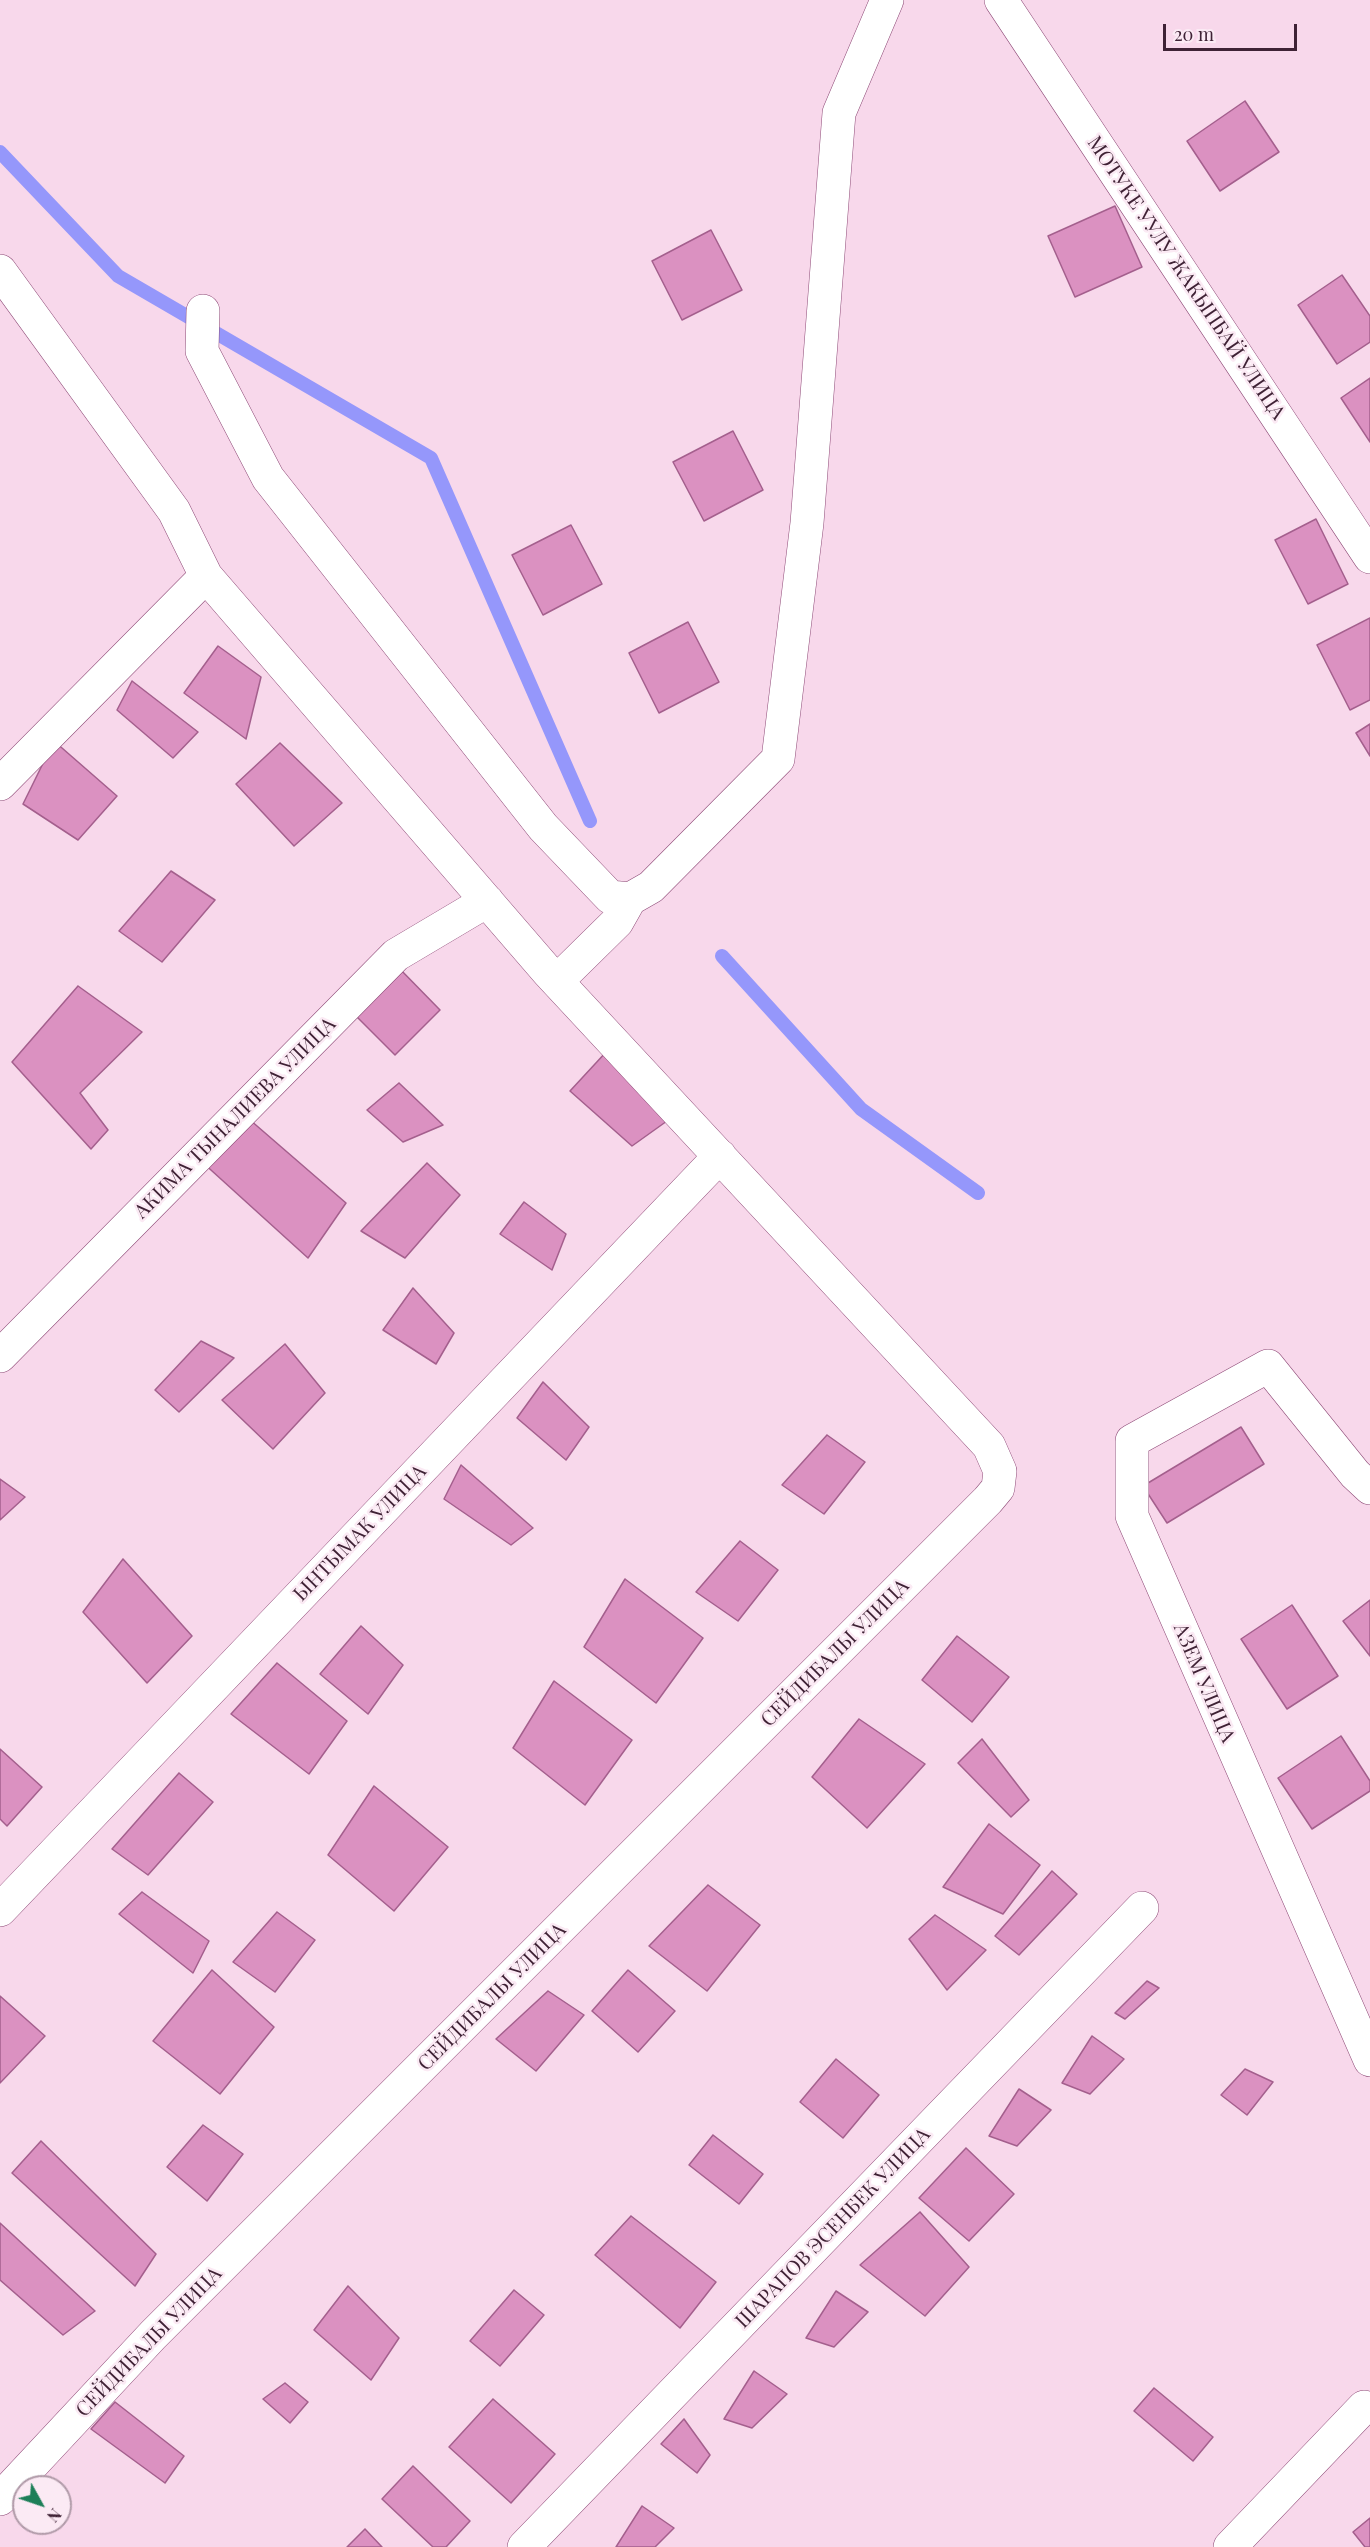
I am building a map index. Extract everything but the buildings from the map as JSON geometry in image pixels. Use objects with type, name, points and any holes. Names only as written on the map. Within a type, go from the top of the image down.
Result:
[{"type":"street","points":[[556,981],[617,922],[630,899],[651,887],[778,759],[807,523],[839,113],[887,0]]},
{"type":"street","name":"МОТУКЕ УУЛУ ЖАКЫПБАЙ УЛИЦА","points":[[1001,0],[1370,557]]},
{"type":"street","points":[[0,271],[174,510],[206,576],[556,981],[720,1156]]},
{"type":"street","points":[[203,312],[202,351],[268,478],[543,827],[610,897],[630,899]]},
{"type":"street","points":[[0,784],[206,576]]},
{"type":"street","name":"АКИМА ТЫНАЛИЕВА УЛИЦА","points":[[0,1356],[396,954],[487,901]]},
{"type":"street","name":"СЕЙДИБАЛЫ УЛИЦА","points":[[0,2499],[153,2335],[998,1488],[1000,1471],[989,1446],[720,1156]]},
{"type":"street","name":"ЫНТЫМАК УЛИЦА","points":[[0,1910],[720,1156]]},
{"type":"street","name":"АЗЕМ УЛИЦА","points":[[1370,1488],[1355,1474],[1268,1366],[1132,1441],[1132,1516],[1370,2060]]},
{"type":"street","name":"ШАРАПОВ ЭСЕНБЕК УЛИЦА","points":[[524,2547],[1142,1908]]},
{"type":"street","points":[[1230,2547],[1364,2407]]},
{"type":"waterway","points":[[0,152],[118,276],[431,458],[590,821]]},
{"type":"waterway","points":[[722,956],[861,1109],[978,1193]]}]
